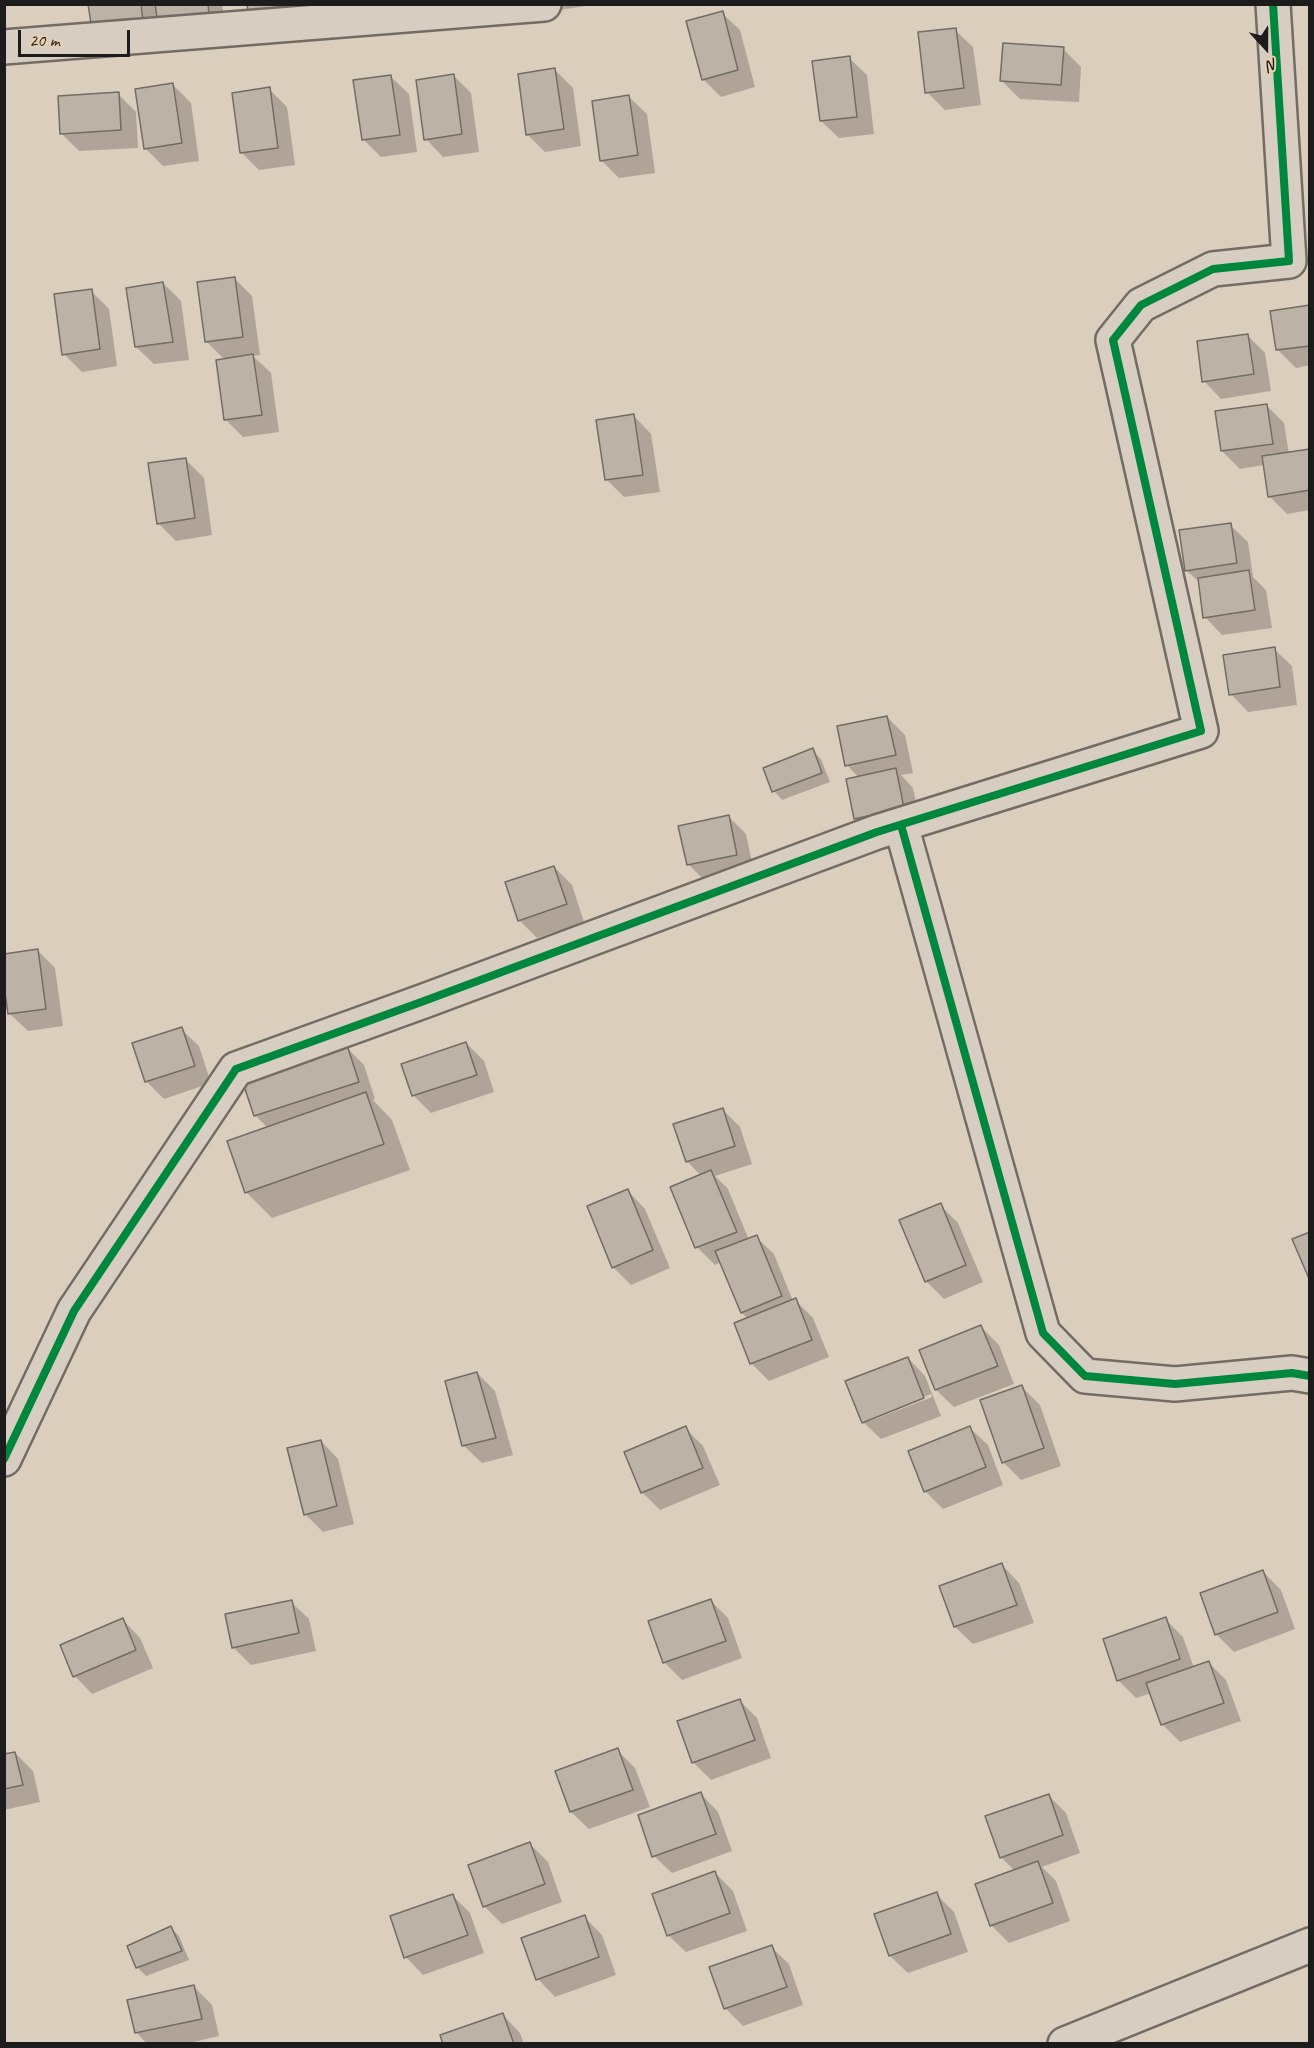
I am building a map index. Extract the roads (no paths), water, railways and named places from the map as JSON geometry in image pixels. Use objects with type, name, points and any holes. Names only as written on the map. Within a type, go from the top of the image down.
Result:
[{"type":"street","points":[[4,47],[544,4]]},
{"type":"street","points":[[4,1459],[74,1311],[236,1069],[424,1002],[877,832],[1201,731],[1113,340],[1141,305],[1213,269],[1289,261],[1273,4]]},
{"type":"street","points":[[901,825],[1043,1333],[1085,1376],[1174,1384],[1292,1373],[1310,1376]]},
{"type":"street","points":[[1065,2043],[1310,1945]]}]
